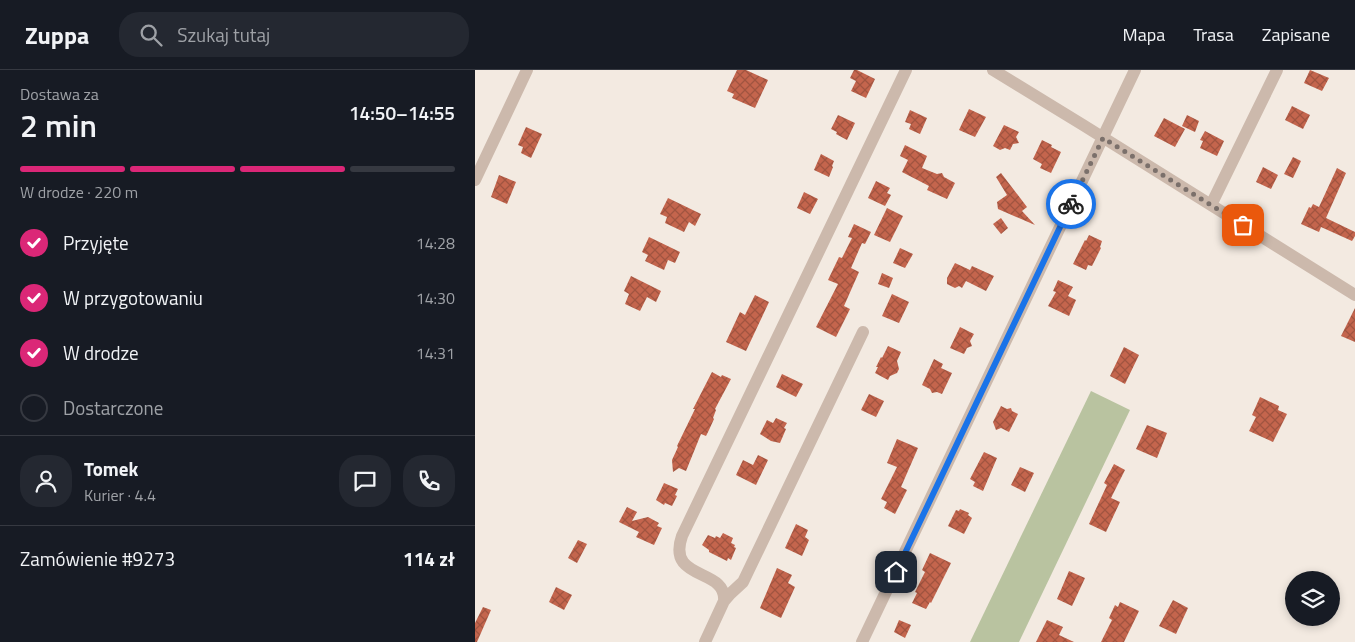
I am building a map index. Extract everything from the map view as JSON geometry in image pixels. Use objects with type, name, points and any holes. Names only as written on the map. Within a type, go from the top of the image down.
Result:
[{"type":"street","points":[[475,180],[527,70]]},
{"type":"street","points":[[724,602],[724,593],[714,582],[682,562],[679,548],[682,536],[906,70]]},
{"type":"street","points":[[993,70],[1354,293]]},
{"type":"street","points":[[862,642],[1135,70]]},
{"type":"street","points":[[1211,206],[1277,70]]},
{"type":"street","points":[[705,642],[724,602],[743,582],[863,332]]},
{"type":"green space","points":[[1091,391],[1130,410],[1019,642],[970,642]]},
{"type":"building","points":[[737,70],[746,70],[768,80],[755,108],[732,98],[734,94],[727,91]]},
{"type":"building","points":[[854,70],[875,79],[866,98],[851,91],[856,81],[850,78]]},
{"type":"building","points":[[1310,70],[1329,78],[1322,91],[1304,83]]},
{"type":"building","points":[[1292,106],[1310,115],[1303,129],[1285,120]]},
{"type":"building","points":[[969,109],[986,117],[975,137],[959,130]]},
{"type":"building","points":[[910,110],[927,118],[920,134],[909,129],[911,124],[905,122]]},
{"type":"building","points":[[838,115],[855,123],[847,140],[831,129]]},
{"type":"building","points":[[1187,115],[1199,121],[1195,132],[1182,126]]},
{"type":"building","points":[[1164,118],[1185,129],[1175,147],[1154,136]]},
{"type":"building","points":[[1004,125],[1019,132],[1016,137],[1019,143],[1013,144],[1010,150],[1005,148],[1000,150],[993,146]]},
{"type":"building","points":[[526,127],[542,134],[531,158],[521,153],[523,147],[518,145]]},
{"type":"building","points":[[1205,131],[1224,141],[1217,156],[1200,148],[1203,141],[1200,140]]},
{"type":"building","points":[[1042,140],[1061,152],[1051,173],[1040,168],[1042,164],[1033,159]]},
{"type":"building","points":[[905,145],[927,156],[922,168],[937,174],[942,173],[944,177],[955,183],[947,199],[927,190],[929,186],[902,172],[908,160],[900,156]]},
{"type":"building","points":[[821,154],[834,161],[829,177],[814,170]]},
{"type":"building","points":[[1293,157],[1301,161],[1293,178],[1284,174]]},
{"type":"building","points":[[1263,167],[1278,175],[1271,189],[1256,182]]},
{"type":"building","points":[[1337,168],[1346,173],[1326,218],[1355,232],[1352,241],[1321,227],[1319,232],[1301,224],[1309,207],[1311,208],[1313,204],[1319,207]]},
{"type":"building","points":[[1001,173],[1027,207],[1022,211],[1035,225],[998,209],[997,202],[1007,195],[996,177]]},
{"type":"building","points":[[499,175],[516,182],[507,204],[491,197]]},
{"type":"building","points":[[876,181],[890,188],[887,193],[891,195],[885,206],[868,198]]},
{"type":"building","points":[[804,192],[818,199],[810,214],[797,208]]},
{"type":"building","points":[[668,198],[701,214],[695,226],[689,222],[684,232],[665,223],[667,217],[660,214]]},
{"type":"building","points":[[887,208],[903,216],[890,242],[874,235]]},
{"type":"building","points":[[1001,218],[1008,228],[1001,234],[993,224]]},
{"type":"building","points":[[854,224],[871,232],[865,244],[862,243],[851,268],[859,272],[844,306],[850,309],[836,337],[816,327],[838,284],[828,280],[839,257],[842,258],[852,238],[848,237]]},
{"type":"building","points":[[1089,235],[1102,241],[1101,248],[1092,266],[1088,265],[1086,270],[1073,264]]},
{"type":"building","points":[[649,237],[680,252],[675,263],[668,260],[664,270],[645,261],[648,255],[642,252]]},
{"type":"building","points":[[900,248],[913,254],[905,268],[893,263]]},
{"type":"building","points":[[955,263],[970,270],[972,266],[994,276],[986,291],[966,281],[962,288],[959,286],[955,288],[947,284],[947,278]]},
{"type":"building","points":[[882,273],[893,278],[889,288],[878,284]]},
{"type":"building","points":[[631,276],[661,291],[656,302],[647,297],[640,311],[625,304],[629,294],[624,291]]},
{"type":"building","points":[[1058,280],[1073,287],[1068,296],[1076,300],[1069,316],[1048,306],[1056,292],[1053,291]]},
{"type":"building","points":[[892,294],[909,302],[899,323],[882,316]]},
{"type":"building","points":[[755,295],[769,302],[746,351],[726,342],[740,312],[745,315]]},
{"type":"building","points":[[1355,308],[1355,342],[1341,336]]},
{"type":"building","points":[[960,327],[974,334],[970,341],[972,346],[967,348],[964,354],[950,348]]},
{"type":"building","points":[[888,346],[901,352],[897,361],[899,369],[888,380],[875,373],[878,367],[876,367]]},
{"type":"building","points":[[1124,347],[1139,355],[1125,384],[1110,376]]},
{"type":"building","points":[[934,359],[943,364],[941,368],[952,373],[942,394],[932,393],[930,389],[922,385]]},
{"type":"building","points":[[712,372],[721,377],[722,375],[731,379],[715,409],[714,419],[706,436],[701,434],[686,471],[679,468],[673,472],[672,460],[677,446]]},
{"type":"building","points":[[782,374],[803,384],[796,397],[776,387]]},
{"type":"building","points":[[869,394],[884,401],[876,417],[861,410]]},
{"type":"building","points":[[1260,397],[1279,406],[1278,410],[1287,414],[1273,442],[1249,431],[1256,417],[1252,415]]},
{"type":"building","points":[[1001,406],[1007,409],[1011,408],[1012,411],[1018,414],[1009,432],[1001,428],[996,430],[993,422]]},
{"type":"building","points":[[776,418],[787,423],[780,443],[771,441],[760,434],[767,420],[773,423]]},
{"type":"building","points":[[1147,425],[1167,433],[1157,458],[1136,449]]},
{"type":"building","points":[[897,439],[918,448],[901,487],[907,490],[895,514],[884,508],[887,502],[881,499],[897,467],[887,463]]},
{"type":"building","points":[[984,452],[997,458],[983,491],[973,486],[975,482],[970,479]]},
{"type":"building","points":[[758,455],[768,460],[756,485],[736,475],[743,460],[753,465]]},
{"type":"building","points":[[1114,464],[1125,470],[1111,498],[1120,502],[1106,532],[1089,524],[1107,485],[1104,483]]},
{"type":"building","points":[[1020,467],[1034,473],[1025,492],[1011,485]]},
{"type":"building","points":[[664,483],[678,489],[672,506],[665,503],[664,505],[656,500]]},
{"type":"building","points":[[627,507],[637,512],[632,521],[648,517],[659,523],[657,526],[662,528],[654,545],[636,537],[639,532],[619,522]]},
{"type":"building","points":[[960,509],[969,513],[968,515],[972,518],[964,534],[948,526],[956,510],[959,511]]},
{"type":"building","points":[[796,524],[808,530],[805,537],[809,540],[802,556],[785,548]]},
{"type":"building","points":[[723,533],[733,538],[731,543],[736,548],[731,560],[728,558],[727,561],[709,552],[702,545],[708,535],[720,538]]},
{"type":"building","points":[[578,540],[587,544],[577,563],[568,558]]},
{"type":"building","points":[[930,553],[951,563],[931,603],[926,609],[912,603],[925,572],[922,570]]},
{"type":"building","points":[[777,568],[792,575],[788,583],[795,587],[781,618],[760,608]]},
{"type":"building","points":[[1069,571],[1085,578],[1072,606],[1057,599]]},
{"type":"building","points":[[556,587],[572,595],[564,610],[549,602]]},
{"type":"building","points":[[1173,600],[1188,608],[1176,634],[1159,626]]},
{"type":"building","points":[[1120,602],[1139,611],[1124,642],[1101,642],[1112,620],[1109,618],[1115,605],[1118,607]]},
{"type":"building","points":[[483,607],[491,610],[477,642],[475,642],[475,623]]},
{"type":"building","points":[[899,620],[911,625],[905,638],[894,632]]},
{"type":"building","points":[[1047,620],[1063,627],[1059,635],[1074,642],[1036,642]]},
{"type":"way so far","points":[[1071,204],[1103,138],[1243,225]]},
{"type":"route","points":[[896,572],[1071,204]]}]
